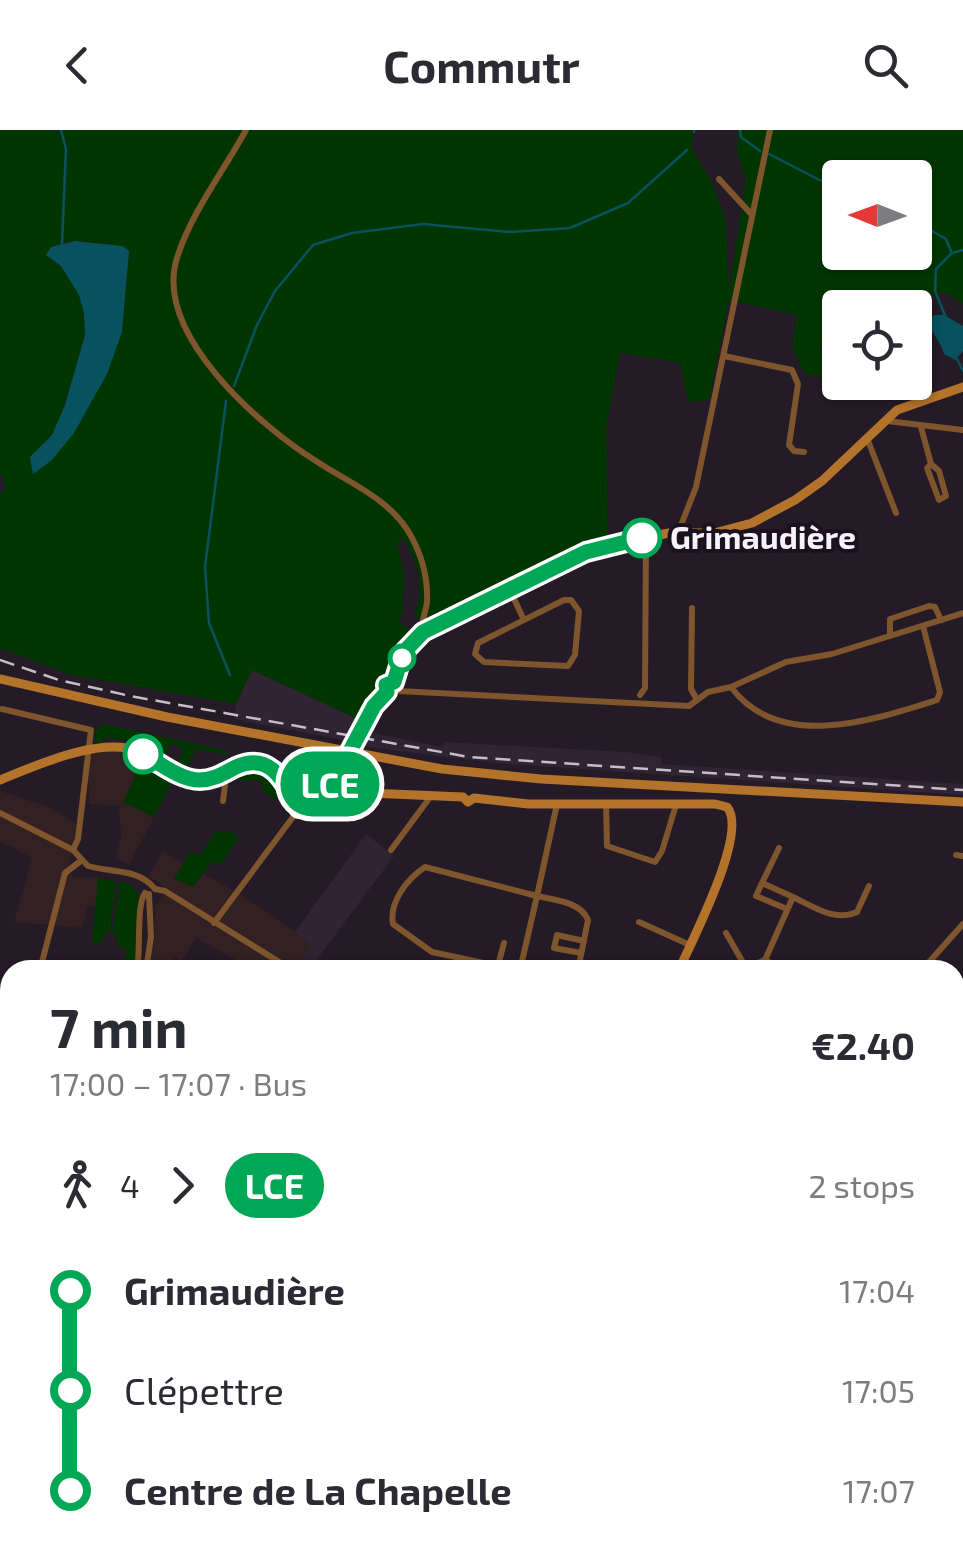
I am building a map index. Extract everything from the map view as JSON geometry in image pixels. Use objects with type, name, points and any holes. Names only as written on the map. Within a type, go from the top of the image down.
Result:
[{"type":"street","points":[[246,130],[176,258],[173,278],[178,307],[210,366],[250,413],[315,461],[365,490],[402,522],[426,574],[423,632]]},
{"type":"street","points":[[678,533],[696,487],[770,130]]},
{"type":"street","points":[[719,179],[752,216]]},
{"type":"street","points":[[724,356],[792,370],[798,384],[788,436],[794,451],[804,452]]},
{"type":"street","points":[[342,784],[346,761],[374,706],[393,688],[403,653],[423,632],[586,552],[678,533],[731,530],[778,510],[822,481],[886,420],[916,401],[963,386]]},
{"type":"street","points":[[886,420],[963,430]]},
{"type":"street","points":[[921,427],[930,464],[939,471],[946,496],[939,500],[927,468],[930,464]]},
{"type":"street","points":[[867,437],[896,513]]},
{"type":"street","points":[[640,695],[645,688],[646,538]]},
{"type":"street","points":[[509,588],[523,618]]},
{"type":"street","points":[[564,600],[575,604],[578,611],[574,662],[563,668],[479,660],[474,649],[478,643],[523,618],[564,600]]},
{"type":"street","points":[[890,635],[890,618],[929,606],[940,620]]},
{"type":"street","points":[[692,608],[692,689],[696,698]]},
{"type":"street","points":[[393,688],[675,708],[689,706],[696,698],[786,662],[832,654],[963,613]]},
{"type":"street","points":[[731,686],[743,700],[784,723],[869,722],[938,700],[940,692],[923,626]]},
{"type":"street","points":[[0,679],[132,710],[442,770],[542,780],[963,802]]},
{"type":"street","points":[[2,709],[91,730],[78,839],[73,850]]},
{"type":"street","points":[[0,780],[88,751],[116,746],[137,750],[192,779],[222,775],[250,763],[269,766],[282,777],[299,808]]},
{"type":"street","points":[[222,775],[223,802]]},
{"type":"street","points":[[342,784],[362,794],[469,797],[528,804],[721,805],[734,818],[724,864],[683,960]]},
{"type":"street","points":[[214,922],[299,808],[342,784]]},
{"type":"street","points":[[391,850],[431,796]]},
{"type":"street","points":[[521,960],[557,804]]},
{"type":"street","points":[[606,804],[607,846],[655,862],[676,805]]},
{"type":"street","points":[[0,812],[73,850],[94,868],[136,876],[148,889],[151,937],[148,960]]},
{"type":"street","points":[[779,848],[756,896],[787,910]]},
{"type":"street","points":[[42,960],[64,874],[82,860]]},
{"type":"street","points":[[464,960],[427,950],[393,924],[395,902],[425,866],[583,909],[588,920],[582,960]]},
{"type":"street","points":[[762,883],[846,917],[857,912],[869,886]]},
{"type":"street","points":[[148,889],[165,891],[276,960]]},
{"type":"street","points":[[138,960],[139,901],[148,889]]},
{"type":"street","points":[[764,960],[794,897]]},
{"type":"street","points":[[639,922],[690,945]]},
{"type":"street","points":[[931,960],[963,924]]},
{"type":"street","points":[[726,933],[739,960]]},
{"type":"street","points":[[582,953],[554,948],[557,936],[584,941]]},
{"type":"street","points":[[499,960],[504,943]]},
{"type":"shaded area","points":[[252,670],[360,720],[357,730],[442,747],[444,742],[626,752],[661,757],[662,764],[963,784],[963,795],[495,763],[359,746],[234,719],[236,704]]},
{"type":"shaded area","points":[[115,751],[144,758],[123,802],[154,817],[129,865],[116,858],[121,838],[119,806],[89,804],[88,762],[94,752]]},
{"type":"shaded area","points":[[0,791],[51,808],[80,826],[66,871],[75,877],[103,877],[99,906],[88,906],[82,928],[14,922],[32,858],[0,841]]},
{"type":"shaded area","points":[[366,834],[394,856],[316,960],[301,960],[312,944],[295,932]]},
{"type":"shaded area","points":[[162,851],[242,895],[313,944],[301,960],[236,960],[196,938],[182,960],[150,960],[155,905],[163,896],[162,885],[149,877]]},
{"type":"green space","points":[[0,130],[693,130],[692,149],[711,180],[726,221],[729,291],[746,179],[737,153],[737,130],[963,130],[963,304],[944,292],[932,296],[932,290],[822,290],[822,377],[805,375],[792,347],[797,315],[729,300],[709,400],[688,402],[680,363],[620,353],[606,429],[608,538],[429,623],[414,616],[420,586],[417,567],[404,539],[397,543],[405,577],[405,605],[399,622],[411,630],[360,720],[252,670],[236,704],[72,675],[0,648],[0,492],[4,492],[5,480],[0,474]],"holes":[[[62,243],[111,244],[129,251],[122,332],[107,374],[74,433],[30,457],[52,436],[85,335],[79,295],[61,266],[50,260]]]},
{"type":"green space","points":[[104,724],[228,751],[228,755],[196,749],[186,769],[205,775],[190,775],[176,767],[184,750],[172,743],[162,760],[140,747],[140,742],[102,737],[102,743],[95,743],[94,732]]},
{"type":"green space","points":[[144,758],[175,776],[154,817],[123,802]]},
{"type":"green space","points":[[246,768],[264,771],[276,780],[292,809],[289,813],[282,809],[284,803],[262,792],[262,781],[227,780]]},
{"type":"green space","points":[[216,831],[239,836],[221,865],[213,861],[193,887],[174,879],[191,851],[199,856]]},
{"type":"green space","points":[[98,877],[116,882],[110,933],[104,935],[101,945],[92,941]]},
{"type":"green space","points":[[120,881],[132,885],[138,894],[136,960],[125,960],[126,948],[117,946],[117,937],[112,933]]},
{"type":"water","points":[[75,241],[123,246],[129,251],[122,332],[107,374],[74,433],[52,460],[33,474],[30,457],[52,435],[85,335],[79,295],[61,266],[46,255],[51,247]]},
{"type":"water","points":[[944,315],[963,326],[963,351],[955,360],[944,354],[932,330],[932,317]]},
{"type":"waterway","points":[[61,130],[66,149],[62,243]]},
{"type":"waterway","points":[[740,130],[741,137],[760,151]]},
{"type":"waterway","points":[[234,386],[257,325],[275,291],[313,245],[352,233],[423,224],[509,232],[570,228],[628,203],[687,150]]},
{"type":"waterway","points":[[769,154],[822,181]]},
{"type":"waterway","points":[[932,231],[946,239],[951,251]]},
{"type":"waterway","points":[[946,318],[935,291],[936,269],[952,253],[963,250]]},
{"type":"waterway","points":[[957,359],[963,371]]},
{"type":"waterway","points":[[226,401],[205,567],[209,623],[230,675]]},
{"type":"railway","points":[[0,660],[59,680],[130,696],[469,757],[963,790]]},
{"type":"bus line","name":"LCE","points":[[143,754],[197,780],[218,777],[244,764],[265,764],[282,777],[299,808],[334,781],[374,706],[387,692],[386,685],[394,682],[403,653],[423,632],[586,552],[642,538]]},
{"type":"place","name":"Grimaudière","points":[[642,538]]}]
